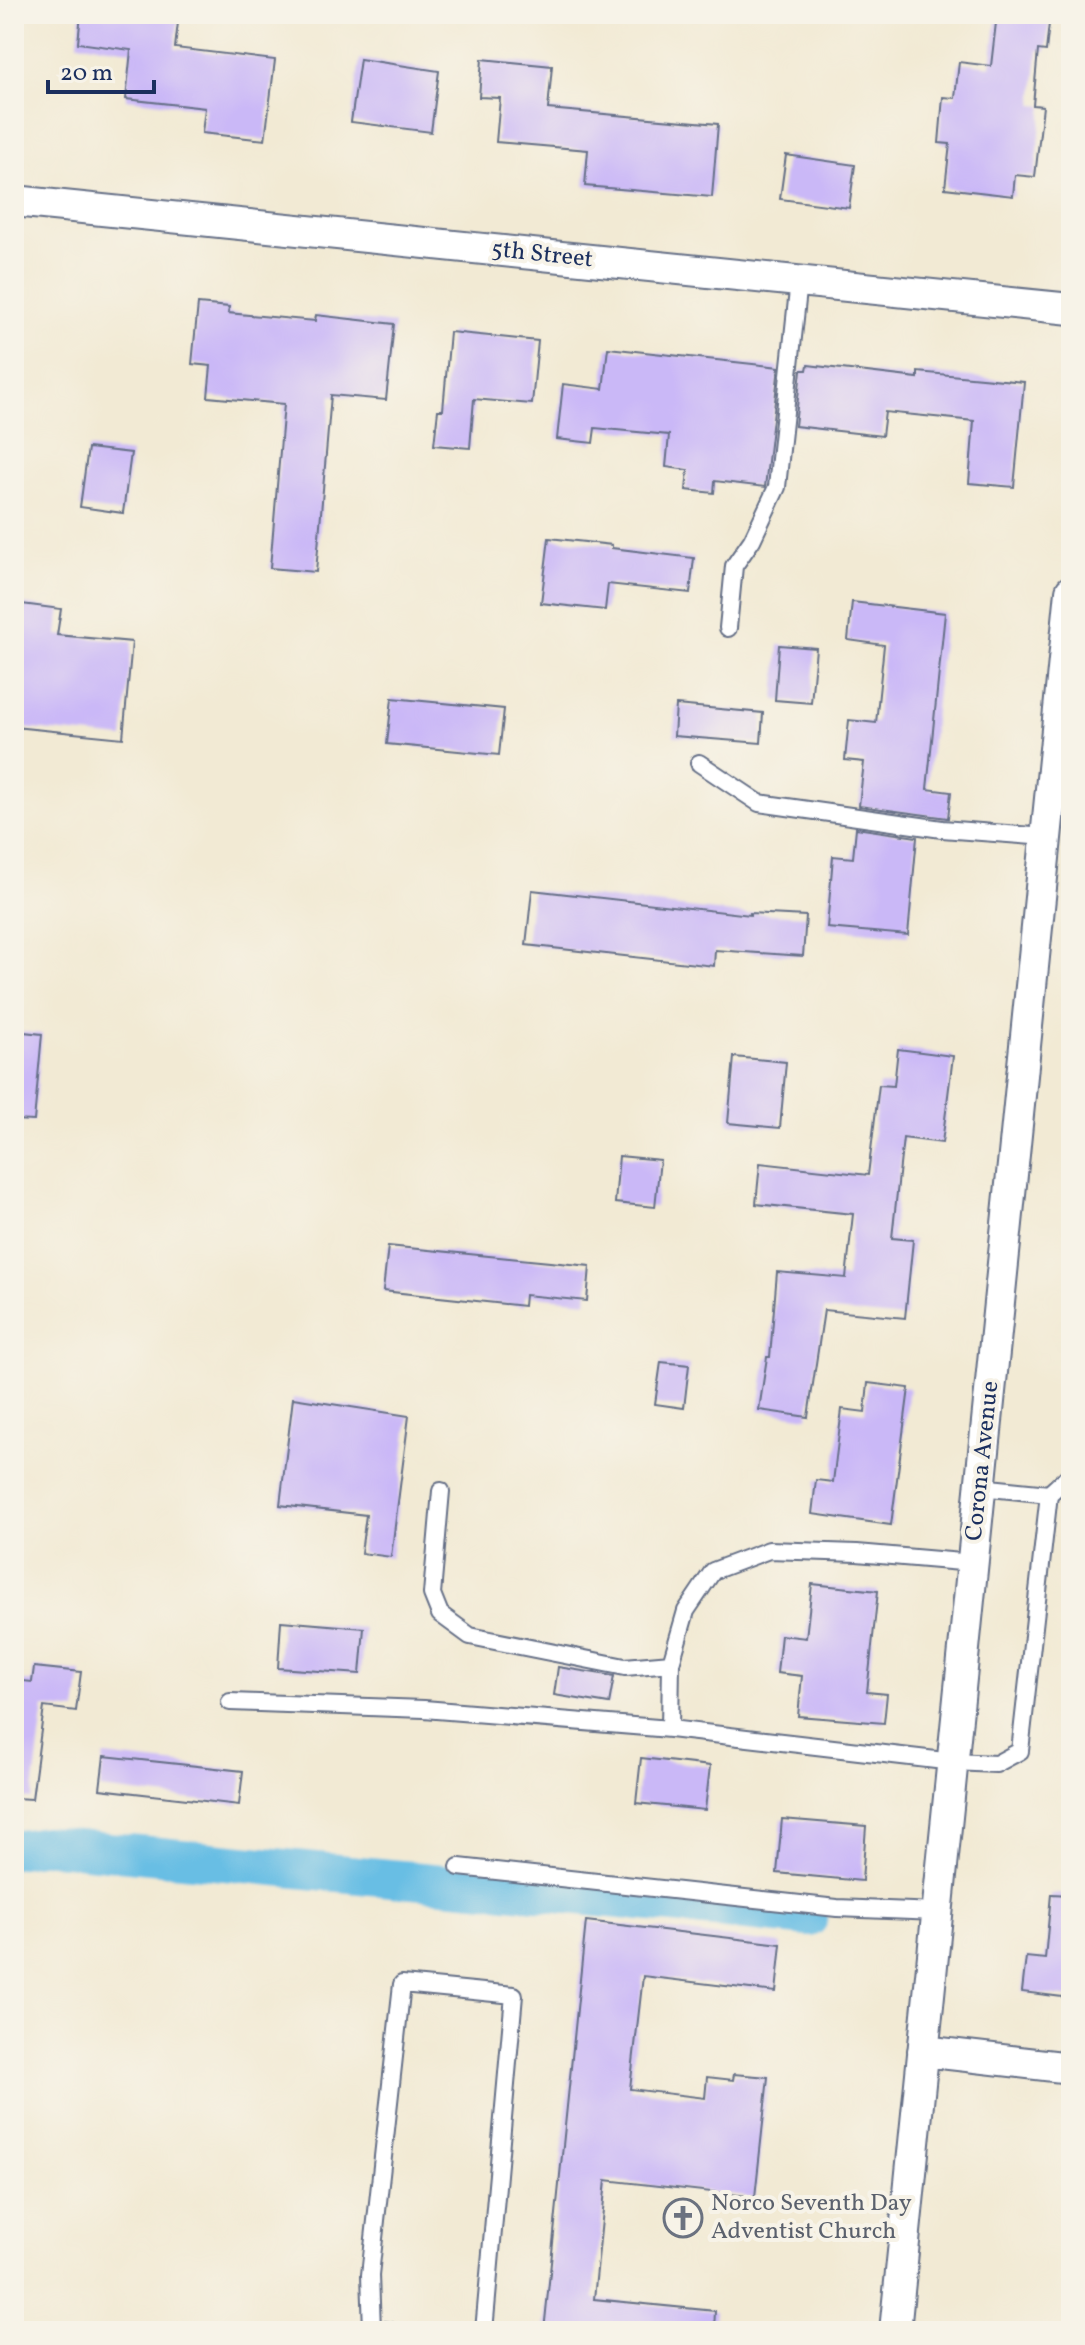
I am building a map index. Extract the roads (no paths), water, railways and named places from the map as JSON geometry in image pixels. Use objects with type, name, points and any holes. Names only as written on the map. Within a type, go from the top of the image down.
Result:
[{"type":"street","name":"5th Street","points":[[14,201],[1071,309]]},
{"type":"street","name":"Corona Avenue","points":[[895,2331],[1071,591]]},
{"type":"street","points":[[923,2051],[1071,2068]]},
{"type":"lane","points":[[728,628],[734,566],[752,540],[777,487],[799,281]]},
{"type":"lane","points":[[699,763],[759,803],[942,829],[1046,837]]},
{"type":"lane","points":[[230,1702],[424,1709],[670,1729],[953,1762],[996,1764],[1020,1751],[1049,1494],[1071,1474]]},
{"type":"lane","points":[[980,1487],[1049,1494]]},
{"type":"lane","points":[[441,1491],[432,1594],[440,1614],[470,1636],[625,1667],[671,1663]]},
{"type":"lane","points":[[670,1729],[671,1663],[686,1611],[713,1571],[769,1550],[857,1553],[973,1563]]},
{"type":"lane","points":[[459,1867],[837,1908],[937,1912]]},
{"type":"lane","points":[[390,2331],[372,2329],[370,2275],[402,1984],[514,1995],[484,2331]]},
{"type":"waterway","points":[[14,1850],[45,1845],[809,1918]]},
{"type":"place","name":"Norco Seventh Day Adventist Church","points":[[683,2218]]}]
